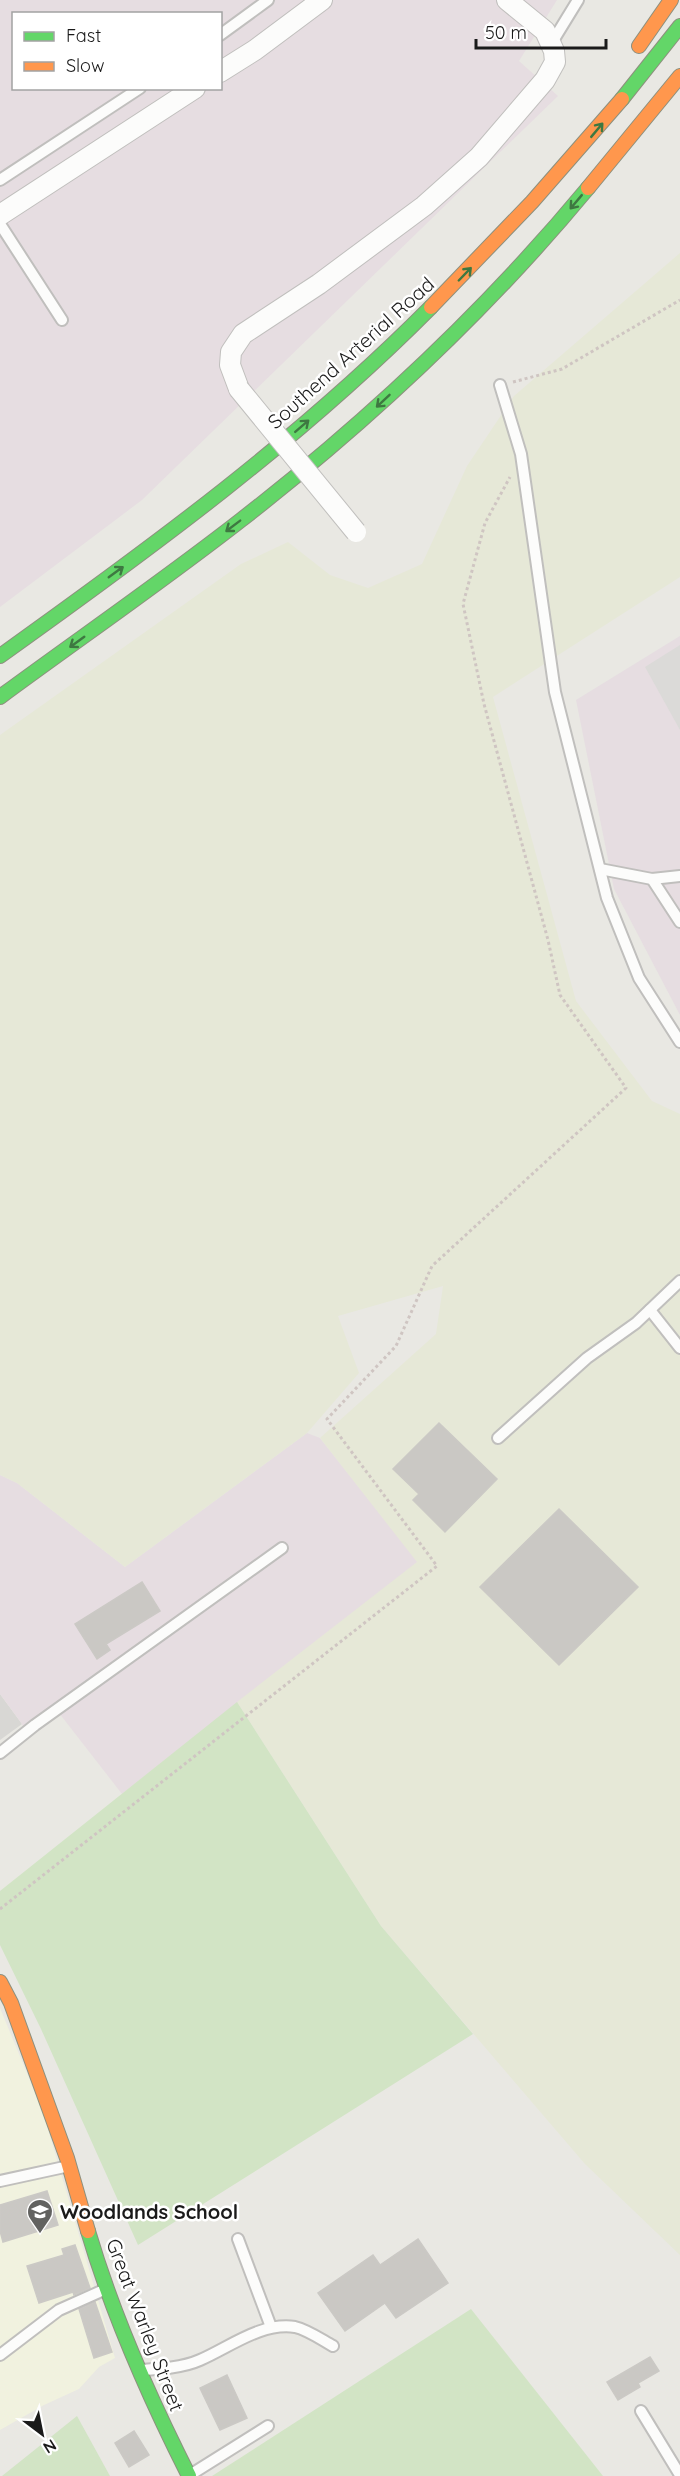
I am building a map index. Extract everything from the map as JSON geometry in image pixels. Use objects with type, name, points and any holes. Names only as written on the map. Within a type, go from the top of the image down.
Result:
[{"type":"main road","points":[[627,61],[671,0]]},
{"type":"main road","name":"Southend Arterial Road","points":[[0,656],[255,466],[363,373],[465,274],[562,171],[680,26]]},
{"type":"main road","points":[[0,697],[241,520],[362,420],[426,361],[549,235],[680,76]]},
{"type":"main road","points":[[363,373],[501,214]]},
{"type":"main road","points":[[426,361],[515,291]]},
{"type":"main road","name":"Great Warley Street","points":[[0,1982],[10,2003],[70,2166],[108,2288],[161,2421],[189,2476]]},
{"type":"street","points":[[222,71],[255,50],[322,0]]},
{"type":"street","points":[[356,532],[239,389],[230,365],[231,352],[243,334],[319,284],[424,206],[479,157],[545,80],[555,62],[551,44],[545,32],[507,0]]},
{"type":"street","points":[[0,215],[192,90]]},
{"type":"lane","points":[[222,33],[267,0]]},
{"type":"lane","points":[[551,44],[578,0]]},
{"type":"lane","points":[[0,180],[137,90]]},
{"type":"lane","points":[[0,224],[62,320]]},
{"type":"lane","points":[[500,385],[521,454],[555,692],[607,898],[639,978],[680,1042]]},
{"type":"lane","points":[[600,869],[652,879],[680,876]]},
{"type":"lane","points":[[652,879],[680,922]]},
{"type":"lane","points":[[498,1438],[587,1358],[636,1323],[680,1281]]},
{"type":"lane","points":[[650,1310],[680,1348]]},
{"type":"lane","points":[[0,1754],[35,1725],[282,1548]]},
{"type":"lane","points":[[0,2181],[70,2166]]},
{"type":"lane","points":[[238,2239],[271,2327]]},
{"type":"lane","points":[[0,2355],[60,2310],[108,2288]]},
{"type":"lane","points":[[140,2370],[168,2368],[198,2361],[229,2344],[271,2327],[297,2328],[333,2346]]},
{"type":"lane","points":[[641,2411],[680,2475]]},
{"type":"lane","points":[[189,2476],[268,2426]]},
{"type":"path","points":[[500,385],[562,369],[680,300]]},
{"type":"path","points":[[0,1909],[437,1566],[327,1419],[396,1346],[432,1266],[626,1088],[560,995],[548,940],[484,704],[463,604],[485,523],[521,454]]},
{"type":"shaded area","points":[[0,0],[557,0],[519,61],[558,96],[142,500],[0,607]]},
{"type":"shaded area","points":[[680,253],[680,577],[493,697],[576,1001],[652,1101],[680,1114],[680,2255],[585,2164],[381,1926],[237,1702],[417,1562],[320,1438],[436,1334],[443,1286],[338,1316],[359,1373],[307,1433],[125,1567],[17,1483],[0,1475],[0,735],[241,564],[288,542],[330,575],[368,588],[422,564],[467,466],[514,396]]},
{"type":"shaded area","points":[[680,636],[680,1015],[614,889],[576,700]]},
{"type":"shaded area","points":[[680,645],[680,730],[645,667]]},
{"type":"shaded area","points":[[307,1433],[320,1438],[418,1562],[122,1794],[59,1713],[28,1739],[22,1724],[0,1694],[0,1475],[17,1483],[125,1567]]},
{"type":"shaded area","points":[[0,1694],[22,1724],[0,1740]]},
{"type":"shaded area","name":"Woodlands School","points":[[0,2008],[43,2112],[115,2358],[99,2367],[79,2389],[44,2405],[0,2430]]},
{"type":"green space","points":[[237,1702],[381,1926],[473,2034],[138,2245],[41,2029],[0,1945],[0,1891]]},
{"type":"green space","points":[[471,2309],[603,2476],[212,2476]]},
{"type":"green space","points":[[77,2416],[110,2476],[2,2476]]},
{"type":"building","points":[[439,1423],[497,1479],[445,1532],[413,1500],[419,1494],[393,1469]]},
{"type":"building","points":[[559,1509],[638,1587],[559,1665],[480,1587]]},
{"type":"building","points":[[142,1582],[160,1611],[106,1644],[110,1650],[97,1659],[75,1624]]},
{"type":"building","points":[[47,2191],[58,2225],[3,2242],[0,2231],[0,2205]]},
{"type":"building","points":[[418,2239],[448,2283],[396,2318],[385,2303],[345,2331],[318,2293],[373,2255],[380,2265]]},
{"type":"building","points":[[75,2245],[90,2288],[74,2295],[73,2292],[39,2303],[27,2266],[64,2255],[62,2249]]},
{"type":"building","points":[[95,2302],[112,2352],[94,2358],[79,2309]]},
{"type":"building","points":[[650,2357],[659,2371],[638,2383],[640,2387],[618,2400],[607,2382]]},
{"type":"building","points":[[227,2375],[247,2418],[220,2430],[200,2388]]},
{"type":"building","points":[[134,2431],[149,2455],[129,2467],[115,2443]]},
{"type":"traffic: fast","points":[[622,99],[680,26]]},
{"type":"traffic: fast","points":[[0,697],[212,543],[334,444],[467,321],[549,234],[588,188]]},
{"type":"traffic: fast","points":[[0,656],[168,533],[277,447],[330,402],[431,307]]},
{"type":"traffic: fast","points":[[88,2231],[133,2356],[189,2476]]},
{"type":"traffic: slow","points":[[639,46],[671,0]]},
{"type":"traffic: slow","points":[[588,188],[680,76]]},
{"type":"traffic: slow","points":[[431,307],[532,202],[622,99]]},
{"type":"traffic: slow","points":[[0,1982],[11,2003],[67,2158],[88,2231]]},
{"type":"place","name":"Woodlands School","points":[[40,2235]]}]
